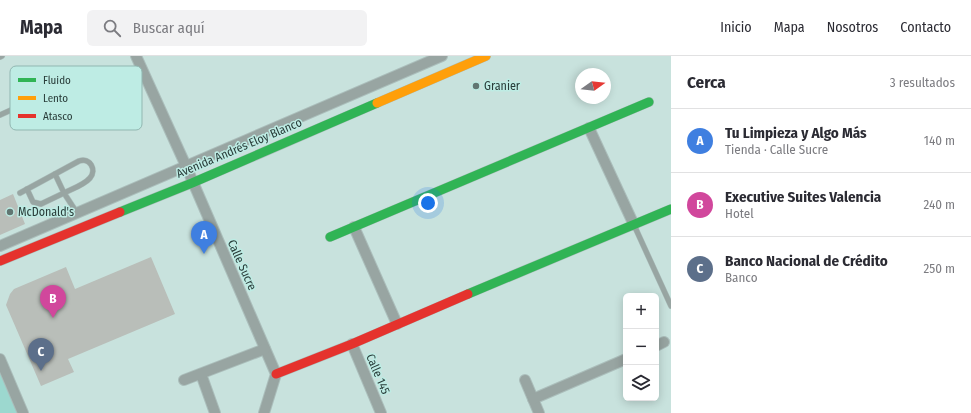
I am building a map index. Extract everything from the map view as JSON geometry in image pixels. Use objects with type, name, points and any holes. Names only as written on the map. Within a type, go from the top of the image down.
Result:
[{"type":"street","name":"Calle Sucre","points":[[136,56],[141,66]]},
{"type":"street","name":"Avenida Andrés Eloy Blanco","points":[[0,246],[442,56]]},
{"type":"street","name":"Avenida Andrés Eloy Blanco","points":[[0,261],[192,183],[486,56]]},
{"type":"street","name":"Calle Sucre","points":[[142,69],[186,166],[192,183],[276,374]]},
{"type":"street","points":[[330,237],[649,102]]},
{"type":"street","points":[[589,128],[634,225]]},
{"type":"street","points":[[264,413],[276,374],[352,344],[671,209]]},
{"type":"street","points":[[354,227],[397,324]]},
{"type":"street","name":"Calle 145","points":[[352,344],[381,413]]},
{"type":"street","points":[[184,380],[265,349]]},
{"type":"street","points":[[0,359],[23,413]]},
{"type":"street","points":[[533,398],[623,360]]},
{"type":"street","points":[[200,374],[215,413]]},
{"type":"street","points":[[525,380],[539,413]]},
{"type":"lane","points":[[0,115],[10,110]]},
{"type":"lane","points":[[20,193],[83,159],[88,161],[92,168],[93,173],[91,178],[85,183],[41,204],[33,202],[28,189]]},
{"type":"lane","points":[[55,174],[64,193],[77,213]]},
{"type":"lane","points":[[634,225],[671,306]]},
{"type":"shaded area","points":[[0,359],[23,413],[0,413]]},
{"type":"building","name":"McDonald's","points":[[13,194],[25,224],[0,235],[0,200]]},
{"type":"building","points":[[151,257],[175,314],[68,359],[74,372],[41,386],[6,305],[10,294],[14,289],[66,267],[75,289]]},
{"type":"traffic: fast","points":[[330,237],[649,102]]},
{"type":"traffic: fast","points":[[120,212],[192,183],[377,103]]},
{"type":"traffic: fast","points":[[468,294],[671,209]]},
{"type":"traffic: slow","points":[[377,103],[486,56]]},
{"type":"traffic: jam","points":[[0,261],[120,212]]},
{"type":"traffic: jam","points":[[276,374],[352,344],[468,294]]},
{"type":"place","name":"Granier","points":[[476,86]]},
{"type":"place","name":"McDonald's","points":[[10,212]]},
{"type":"place","name":"Tu Limpieza y Algo Más","points":[[204,254]]},
{"type":"place","name":"Executive Suites Valencia","points":[[53,318]]},
{"type":"place","name":"Banco Nacional de Crédito","points":[[41,371]]}]
